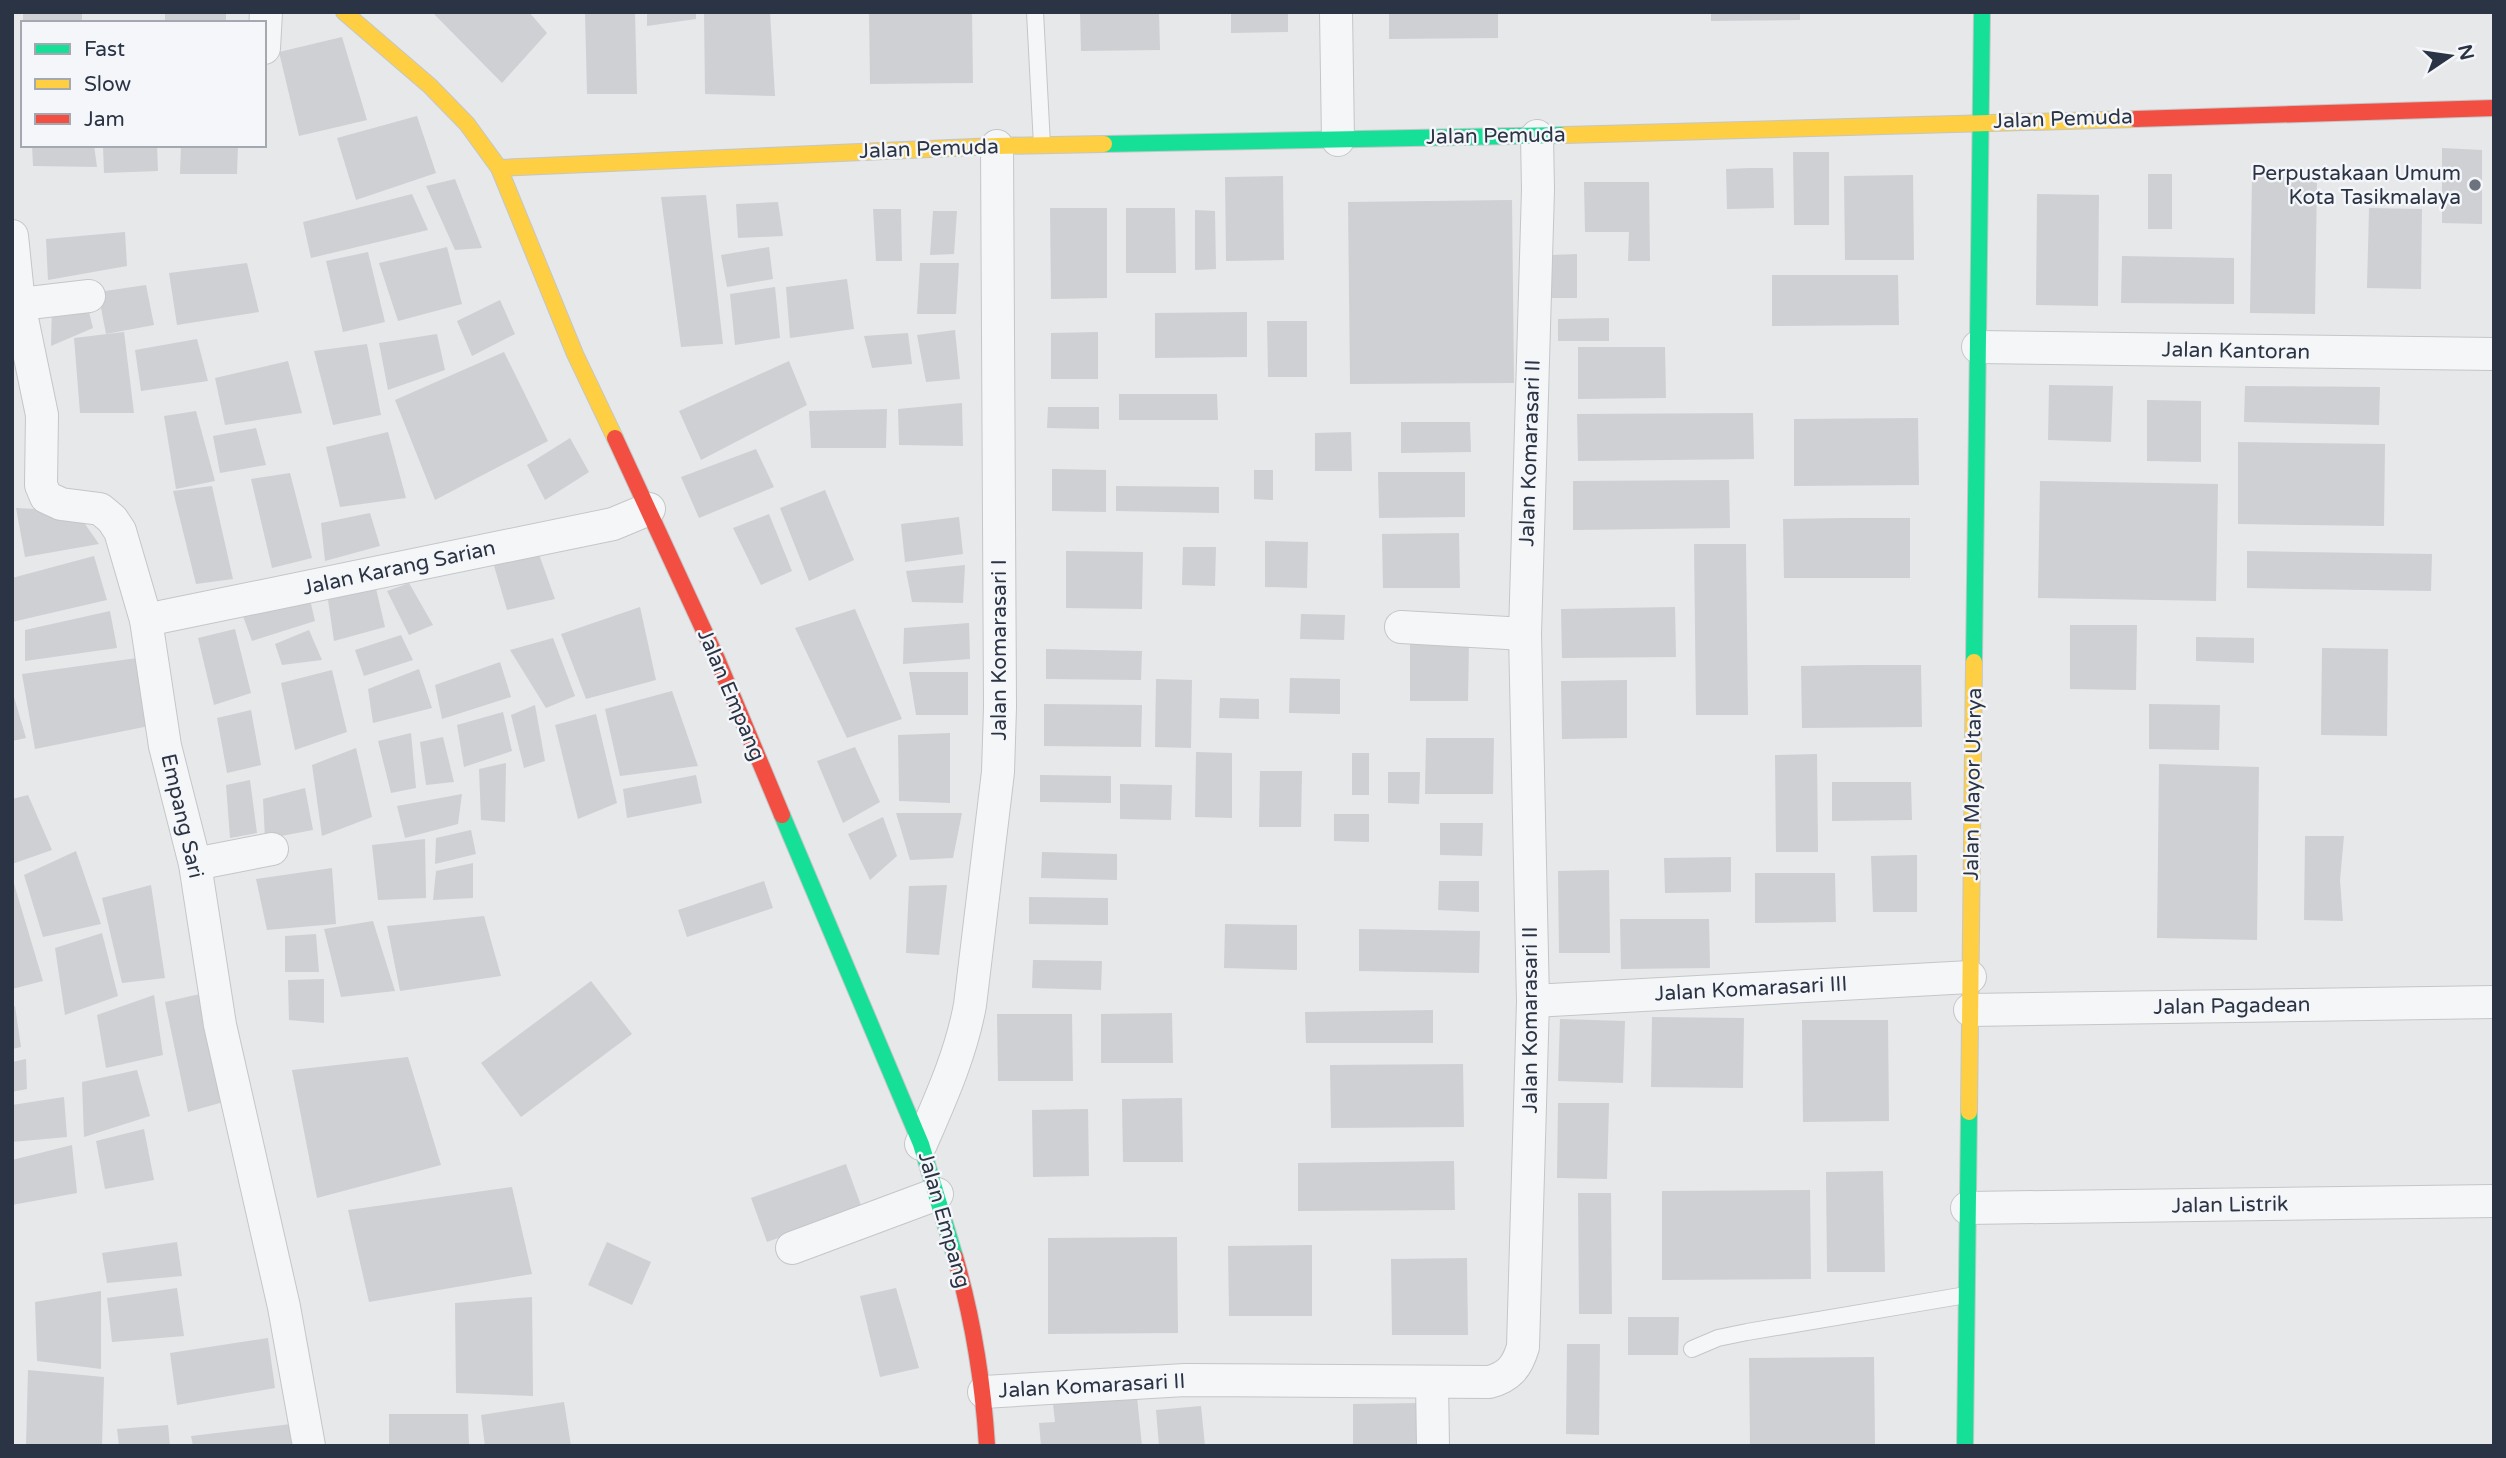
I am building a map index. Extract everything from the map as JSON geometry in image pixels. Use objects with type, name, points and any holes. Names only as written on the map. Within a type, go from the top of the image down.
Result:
[{"type":"main road","name":"Jalan Empang","points":[[344,12],[430,86],[467,124],[499,168],[576,354],[717,659],[921,1144],[966,1294],[984,1392],[986,1446]]},
{"type":"main road","name":"Jalan Mayor Utarya","points":[[1965,1446],[1982,12]]},
{"type":"main road","name":"Jalan Pemuda","points":[[499,168],[997,146],[1537,136],[2494,108]]},
{"type":"street","points":[[1336,12],[1338,140]]},
{"type":"street","name":"Jalan Komarasari II","points":[[984,1392],[1185,1380],[1489,1381],[1504,1378],[1519,1360],[1523,1347],[1533,1001],[1525,634],[1538,190],[1537,136]]},
{"type":"street","name":"Jalan Komarasari I","points":[[921,1144],[964,1036],[998,772],[1000,707],[997,146]]},
{"type":"street","name":"Empang Sari","points":[[12,236],[15,305],[42,415],[41,485],[46,497],[61,504],[100,509],[112,519],[120,531],[146,621],[165,746],[195,864],[220,1025],[284,1307],[309,1446]]},
{"type":"street","points":[[15,305],[89,296]]},
{"type":"street","name":"Jalan Kantoran","points":[[1978,347],[2494,354]]},
{"type":"street","name":"Jalan Karang Sarian","points":[[146,621],[613,524],[649,509]]},
{"type":"street","points":[[1401,627],[1525,634]]},
{"type":"street","points":[[195,864],[272,849]]},
{"type":"street","name":"Jalan Komarasari III","points":[[1533,1001],[1970,977]]},
{"type":"street","name":"Jalan Pagadean","points":[[1970,1010],[2494,1002]]},
{"type":"street","points":[[792,1248],[937,1194]]},
{"type":"street","name":"Jalan Listrik","points":[[1967,1208],[2494,1201]]},
{"type":"street","points":[[1432,1382],[1433,1446]]},
{"type":"lane","points":[[1035,12],[1042,145]]},
{"type":"lane","points":[[1692,1349],[1718,1338],[1746,1332],[1966,1295]]},
{"type":"building","points":[[23,12],[82,12],[82,21],[23,21]]},
{"type":"building","points":[[165,12],[226,12],[226,21],[165,21]]},
{"type":"building","points":[[432,12],[529,12],[547,33],[502,83]]},
{"type":"building","points":[[585,12],[635,12],[637,94],[587,94]]},
{"type":"building","points":[[647,12],[696,12],[696,19],[647,26]]},
{"type":"building","points":[[704,12],[770,12],[775,96],[705,94]]},
{"type":"building","points":[[869,12],[972,12],[973,83],[870,84]]},
{"type":"building","points":[[1080,12],[1159,12],[1160,50],[1081,51]]},
{"type":"building","points":[[1231,12],[1288,12],[1288,32],[1231,33]]},
{"type":"building","points":[[1389,12],[1498,12],[1498,38],[1389,39]]},
{"type":"building","points":[[1711,12],[1800,12],[1800,20],[1711,21]]},
{"type":"building","points":[[342,37],[367,120],[299,136],[279,52]]},
{"type":"building","points":[[417,116],[436,173],[356,200],[337,138]]},
{"type":"building","points":[[32,147],[94,147],[97,167],[33,166]]},
{"type":"building","points":[[103,147],[157,147],[158,171],[104,173]]},
{"type":"building","points":[[181,147],[238,147],[237,174],[180,174]]},
{"type":"building","points":[[2442,148],[2482,150],[2482,224],[2442,223]]},
{"type":"building","points":[[1793,152],[1829,152],[1829,225],[1794,225]]},
{"type":"building","points":[[1773,168],[1774,208],[1727,209],[1726,169]]},
{"type":"building","points":[[2148,174],[2172,174],[2172,229],[2148,229]]},
{"type":"building","points":[[1913,175],[1914,260],[1845,260],[1844,176]]},
{"type":"building","points":[[1283,176],[1284,260],[1226,261],[1225,177]]},
{"type":"building","points":[[2252,176],[2317,177],[2315,314],[2250,313]]},
{"type":"building","points":[[455,179],[482,248],[455,250],[426,186]]},
{"type":"building","points":[[1584,182],[1649,182],[1650,261],[1628,261],[1629,232],[1585,232]]},
{"type":"building","points":[[412,194],[428,230],[311,258],[303,222]]},
{"type":"building","points":[[2037,194],[2099,195],[2098,306],[2036,305]]},
{"type":"building","points":[[706,195],[723,344],[681,347],[661,197]]},
{"type":"building","points":[[1512,200],[1514,383],[1350,384],[1348,202]]},
{"type":"building","points":[[778,202],[783,236],[738,238],[736,204]]},
{"type":"building","points":[[1050,208],[1107,208],[1107,298],[1051,299]]},
{"type":"building","points":[[1126,208],[1175,208],[1176,273],[1126,273]]},
{"type":"building","points":[[2369,208],[2422,209],[2421,289],[2367,288]]},
{"type":"building","points":[[873,209],[901,209],[902,261],[876,261]]},
{"type":"building","points":[[1195,210],[1215,211],[1216,269],[1195,270]]},
{"type":"building","points":[[933,211],[957,211],[954,254],[930,255]]},
{"type":"building","points":[[125,232],[127,266],[48,280],[46,239]]},
{"type":"building","points":[[447,247],[462,304],[398,321],[379,263]]},
{"type":"building","points":[[769,247],[773,279],[727,287],[721,255]]},
{"type":"building","points":[[368,252],[385,322],[343,332],[326,261]]},
{"type":"building","points":[[1577,254],[1577,298],[1551,298],[1551,255]]},
{"type":"building","points":[[2122,256],[2234,258],[2234,304],[2121,303]]},
{"type":"building","points":[[247,263],[259,312],[177,325],[169,273]]},
{"type":"building","points":[[920,263],[959,263],[956,314],[917,314]]},
{"type":"building","points":[[1772,275],[1898,275],[1899,325],[1772,326]]},
{"type":"building","points":[[847,279],[854,329],[790,338],[786,287]]},
{"type":"building","points":[[146,285],[154,325],[106,334],[98,292]]},
{"type":"building","points":[[775,287],[780,338],[735,345],[730,294]]},
{"type":"building","points":[[86,300],[93,328],[51,346],[52,303]]},
{"type":"building","points":[[500,300],[515,334],[472,356],[457,321]]},
{"type":"building","points":[[1247,312],[1247,357],[1155,358],[1155,313]]},
{"type":"building","points":[[1609,318],[1609,341],[1558,341],[1558,319]]},
{"type":"building","points":[[1267,321],[1307,321],[1307,377],[1268,377]]},
{"type":"building","points":[[955,330],[960,379],[926,382],[917,335]]},
{"type":"building","points":[[124,332],[134,413],[80,413],[74,338]]},
{"type":"building","points":[[1098,332],[1098,379],[1051,379],[1051,333]]},
{"type":"building","points":[[908,333],[912,364],[872,368],[864,336]]},
{"type":"building","points":[[437,334],[445,370],[388,390],[379,343]]},
{"type":"building","points":[[197,339],[208,381],[141,391],[135,350]]},
{"type":"building","points":[[367,344],[381,415],[333,425],[314,351]]},
{"type":"building","points":[[1578,347],[1665,347],[1666,398],[1578,399]]},
{"type":"building","points":[[504,352],[548,441],[435,500],[395,400]]},
{"type":"building","points":[[288,361],[302,413],[225,425],[215,378]]},
{"type":"building","points":[[789,361],[807,405],[701,460],[679,411]]},
{"type":"building","points":[[2049,385],[2113,386],[2111,442],[2048,440]]},
{"type":"building","points":[[2245,386],[2380,387],[2379,425],[2244,422]]},
{"type":"building","points":[[1119,394],[1217,394],[1218,420],[1119,420]]},
{"type":"building","points":[[2147,400],[2201,401],[2201,462],[2147,461]]},
{"type":"building","points":[[962,403],[963,446],[899,445],[898,409]]},
{"type":"building","points":[[1048,407],[1099,407],[1099,429],[1047,428]]},
{"type":"building","points":[[887,409],[886,448],[811,448],[809,411]]},
{"type":"building","points":[[196,411],[215,481],[176,489],[164,416]]},
{"type":"building","points":[[1753,413],[1754,459],[1578,461],[1577,414]]},
{"type":"building","points":[[1918,418],[1919,485],[1794,486],[1794,419]]},
{"type":"building","points":[[1401,422],[1470,422],[1471,452],[1401,453]]},
{"type":"building","points":[[256,428],[266,465],[220,473],[213,436]]},
{"type":"building","points":[[388,432],[406,498],[340,507],[326,447]]},
{"type":"building","points":[[1351,432],[1352,471],[1315,471],[1315,433]]},
{"type":"building","points":[[570,438],[589,472],[545,500],[527,465]]},
{"type":"building","points":[[2238,442],[2385,444],[2384,526],[2238,524]]},
{"type":"building","points":[[756,449],[774,487],[699,518],[681,477]]},
{"type":"building","points":[[1052,469],[1106,470],[1106,512],[1052,511]]},
{"type":"building","points":[[1254,470],[1273,470],[1273,500],[1254,499]]},
{"type":"building","points":[[1378,472],[1465,472],[1465,517],[1379,518]]},
{"type":"building","points":[[290,473],[312,558],[272,568],[251,479]]},
{"type":"building","points":[[1729,480],[1730,528],[1573,530],[1573,481]]},
{"type":"building","points":[[2040,481],[2218,484],[2216,601],[2038,598]]},
{"type":"building","points":[[212,486],[233,579],[196,584],[173,491]]},
{"type":"building","points":[[1116,486],[1219,487],[1219,513],[1116,511]]},
{"type":"building","points":[[825,490],[854,560],[809,581],[780,508]]},
{"type":"building","points":[[16,508],[76,511],[99,544],[25,557]]},
{"type":"building","points":[[370,513],[380,546],[325,561],[321,523]]},
{"type":"building","points":[[769,514],[792,571],[761,585],[733,528]]},
{"type":"building","points":[[959,517],[963,554],[905,562],[901,524]]},
{"type":"building","points":[[1910,518],[1910,578],[1784,578],[1783,519]]},
{"type":"building","points":[[1459,533],[1460,588],[1383,588],[1382,534]]},
{"type":"building","points":[[1265,541],[1308,542],[1307,588],[1265,587]]},
{"type":"building","points":[[1694,544],[1746,544],[1748,715],[1696,715]]},
{"type":"building","points":[[536,546],[555,599],[507,610],[492,559]]},
{"type":"building","points":[[1183,547],[1216,547],[1215,586],[1182,585]]},
{"type":"building","points":[[1066,551],[1143,552],[1142,609],[1066,608]]},
{"type":"building","points":[[2247,551],[2432,554],[2431,591],[2247,588]]},
{"type":"building","points":[[94,556],[107,600],[12,622],[12,578]]},
{"type":"building","points":[[965,565],[963,603],[912,602],[906,571]]},
{"type":"building","points":[[374,580],[385,627],[334,641],[327,593]]},
{"type":"building","points":[[409,583],[433,625],[409,635],[387,591]]},
{"type":"building","points":[[307,587],[315,621],[252,641],[239,605]]},
{"type":"building","points":[[640,607],[656,680],[586,699],[561,634]]},
{"type":"building","points":[[1675,607],[1676,657],[1562,658],[1561,609]]},
{"type":"building","points":[[855,609],[902,719],[847,738],[795,628]]},
{"type":"building","points":[[110,611],[117,648],[25,661],[25,630]]},
{"type":"building","points":[[1301,614],[1345,615],[1344,640],[1300,639]]},
{"type":"building","points":[[969,623],[970,659],[903,664],[904,628]]},
{"type":"building","points":[[2070,625],[2137,625],[2136,690],[2070,689]]},
{"type":"building","points":[[235,629],[251,693],[214,705],[198,638]]},
{"type":"building","points":[[309,630],[322,660],[282,665],[275,644]]},
{"type":"building","points":[[401,635],[413,660],[364,676],[355,650]]},
{"type":"building","points":[[2196,637],[2254,638],[2254,663],[2196,661]]},
{"type":"building","points":[[553,638],[575,696],[546,708],[510,650]]},
{"type":"building","points":[[1410,640],[1469,641],[1468,701],[1410,701]]},
{"type":"building","points":[[2322,648],[2388,649],[2387,736],[2321,735]]},
{"type":"building","points":[[1046,649],[1142,651],[1141,680],[1046,679]]},
{"type":"building","points":[[137,658],[154,725],[35,749],[22,674]]},
{"type":"building","points":[[500,662],[511,697],[442,719],[435,685]]},
{"type":"building","points":[[1921,665],[1922,727],[1802,728],[1801,666]]},
{"type":"building","points":[[419,669],[432,708],[373,723],[368,689]]},
{"type":"building","points":[[332,670],[347,732],[295,750],[281,683]]},
{"type":"building","points":[[909,672],[968,672],[968,715],[916,715]]},
{"type":"building","points":[[1290,678],[1340,679],[1340,714],[1289,713]]},
{"type":"building","points":[[1156,679],[1192,680],[1191,748],[1155,747]]},
{"type":"building","points":[[1627,680],[1627,738],[1562,739],[1561,681]]},
{"type":"building","points":[[12,690],[26,738],[12,741]]},
{"type":"building","points":[[672,691],[698,766],[620,776],[605,709]]},
{"type":"building","points":[[1220,698],[1259,699],[1259,719],[1219,718]]},
{"type":"building","points":[[1044,704],[1142,705],[1141,747],[1044,746]]},
{"type":"building","points":[[2149,704],[2220,705],[2219,750],[2149,749]]},
{"type":"building","points":[[535,705],[545,761],[524,768],[511,715]]},
{"type":"building","points":[[251,710],[261,765],[227,773],[217,718]]},
{"type":"building","points":[[503,712],[512,751],[464,767],[457,725]]},
{"type":"building","points":[[596,714],[617,803],[578,819],[555,725]]},
{"type":"building","points":[[411,733],[416,788],[391,793],[378,741]]},
{"type":"building","points":[[950,733],[950,803],[899,801],[898,735]]},
{"type":"building","points":[[443,737],[454,782],[426,785],[420,742]]},
{"type":"building","points":[[1426,738],[1494,738],[1493,794],[1425,794]]},
{"type":"building","points":[[855,747],[880,802],[843,823],[817,761]]},
{"type":"building","points":[[356,748],[372,817],[322,836],[312,765]]},
{"type":"building","points":[[1196,752],[1232,753],[1232,818],[1195,817]]},
{"type":"building","points":[[1352,753],[1369,753],[1369,795],[1352,795]]},
{"type":"building","points":[[1817,754],[1818,852],[1776,852],[1775,755]]},
{"type":"building","points":[[506,763],[505,822],[481,820],[479,769]]},
{"type":"building","points":[[2159,764],[2259,767],[2257,940],[2157,938]]},
{"type":"building","points":[[1260,771],[1302,771],[1301,827],[1259,827]]},
{"type":"building","points":[[1388,772],[1420,772],[1419,804],[1388,803]]},
{"type":"building","points":[[696,775],[702,803],[627,818],[623,789]]},
{"type":"building","points":[[1040,775],[1111,776],[1111,803],[1040,802]]},
{"type":"building","points":[[250,780],[257,833],[230,838],[226,785]]},
{"type":"building","points":[[1832,782],[1911,782],[1912,820],[1832,821]]},
{"type":"building","points":[[1120,784],[1172,785],[1171,820],[1120,819]]},
{"type":"building","points":[[305,788],[313,830],[265,839],[263,799]]},
{"type":"building","points":[[462,794],[458,824],[405,838],[397,806]]},
{"type":"building","points":[[28,795],[52,850],[12,864],[12,799]]},
{"type":"building","points":[[896,813],[962,813],[953,858],[910,860]]},
{"type":"building","points":[[1334,814],[1369,814],[1369,842],[1334,841]]},
{"type":"building","points":[[883,817],[897,856],[870,880],[848,834]]},
{"type":"building","points":[[1440,823],[1483,823],[1482,856],[1440,855]]},
{"type":"building","points":[[471,830],[476,854],[435,864],[436,838]]},
{"type":"building","points":[[2305,836],[2344,836],[2340,880],[2343,921],[2304,920]]},
{"type":"building","points":[[425,839],[426,898],[378,900],[372,845]]},
{"type":"building","points":[[76,851],[101,924],[43,937],[24,875]]},
{"type":"building","points":[[1042,852],[1117,854],[1117,880],[1041,878]]},
{"type":"building","points":[[1917,855],[1917,912],[1873,912],[1871,856]]},
{"type":"building","points":[[1731,857],[1731,892],[1665,893],[1664,858]]},
{"type":"building","points":[[473,863],[473,898],[433,900],[436,871]]},
{"type":"building","points":[[332,868],[336,924],[267,930],[256,879]]},
{"type":"building","points":[[1609,870],[1610,953],[1559,953],[1558,871]]},
{"type":"building","points":[[1755,873],[1835,873],[1836,922],[1755,923]]},
{"type":"building","points":[[12,877],[43,981],[12,989]]},
{"type":"building","points":[[764,881],[773,908],[687,937],[678,910]]},
{"type":"building","points":[[1439,881],[1479,881],[1479,912],[1438,910]]},
{"type":"building","points":[[151,885],[165,978],[122,983],[102,898]]},
{"type":"building","points":[[947,885],[939,955],[906,953],[909,886]]},
{"type":"building","points":[[1029,897],[1108,898],[1108,925],[1029,924]]},
{"type":"building","points":[[484,916],[501,976],[400,991],[387,926]]},
{"type":"building","points":[[1620,919],[1709,919],[1710,968],[1621,969]]},
{"type":"building","points":[[373,921],[395,991],[341,997],[324,929]]},
{"type":"building","points":[[1225,924],[1297,925],[1297,970],[1224,968]]},
{"type":"building","points":[[1359,929],[1480,931],[1479,973],[1359,971]]},
{"type":"building","points":[[102,933],[118,996],[65,1015],[55,948]]},
{"type":"building","points":[[316,934],[319,972],[285,972],[285,936]]},
{"type":"building","points":[[1033,960],[1102,961],[1101,990],[1032,988]]},
{"type":"building","points":[[324,979],[324,1023],[289,1020],[288,980]]},
{"type":"building","points":[[591,981],[632,1034],[521,1117],[481,1063]]},
{"type":"building","points":[[204,993],[227,1101],[188,1112],[165,1002]]},
{"type":"building","points":[[154,995],[163,1055],[106,1068],[97,1015]]},
{"type":"building","points":[[15,1006],[21,1047],[12,1049],[12,1007]]},
{"type":"building","points":[[1433,1010],[1433,1043],[1306,1043],[1305,1012]]},
{"type":"building","points":[[1172,1013],[1173,1063],[1101,1063],[1101,1014]]},
{"type":"building","points":[[997,1014],[1072,1014],[1073,1081],[998,1081]]},
{"type":"building","points":[[1652,1017],[1744,1018],[1743,1088],[1651,1087]]},
{"type":"building","points":[[1560,1019],[1625,1021],[1623,1083],[1558,1081]]},
{"type":"building","points":[[1802,1020],[1888,1020],[1889,1121],[1803,1122]]},
{"type":"building","points":[[408,1057],[441,1165],[317,1198],[292,1070]]},
{"type":"building","points":[[26,1059],[27,1089],[12,1092],[12,1062]]},
{"type":"building","points":[[1463,1064],[1464,1127],[1331,1128],[1330,1065]]},
{"type":"building","points":[[137,1070],[150,1116],[84,1137],[82,1082]]},
{"type":"building","points":[[64,1097],[67,1137],[12,1142],[12,1105]]},
{"type":"building","points":[[1182,1098],[1183,1162],[1123,1162],[1122,1099]]},
{"type":"building","points":[[1558,1103],[1609,1103],[1607,1179],[1557,1178]]},
{"type":"building","points":[[1088,1109],[1089,1176],[1033,1177],[1032,1110]]},
{"type":"building","points":[[144,1129],[154,1180],[105,1189],[96,1141]]},
{"type":"building","points":[[72,1145],[77,1193],[12,1205],[12,1160]]},
{"type":"building","points":[[1454,1161],[1455,1210],[1298,1211],[1298,1163]]},
{"type":"building","points":[[846,1164],[862,1208],[767,1242],[751,1198]]},
{"type":"building","points":[[1883,1171],[1885,1272],[1827,1272],[1826,1172]]},
{"type":"building","points":[[512,1187],[532,1274],[369,1302],[348,1210]]},
{"type":"building","points":[[1810,1190],[1811,1279],[1662,1280],[1662,1191]]},
{"type":"building","points":[[1578,1193],[1611,1193],[1612,1314],[1579,1314]]},
{"type":"building","points":[[1177,1237],[1178,1333],[1048,1334],[1048,1238]]},
{"type":"building","points":[[177,1242],[182,1276],[107,1283],[102,1253]]},
{"type":"building","points":[[607,1242],[651,1262],[632,1305],[588,1285]]},
{"type":"building","points":[[1312,1245],[1312,1316],[1229,1316],[1228,1246]]},
{"type":"building","points":[[1467,1258],[1468,1335],[1392,1335],[1391,1259]]},
{"type":"building","points":[[177,1288],[184,1336],[112,1342],[107,1298]]},
{"type":"building","points":[[896,1288],[919,1368],[880,1377],[860,1296]]},
{"type":"building","points":[[101,1291],[101,1369],[37,1361],[35,1302]]},
{"type":"building","points":[[532,1297],[533,1396],[456,1393],[455,1303]]},
{"type":"building","points":[[1628,1317],[1679,1317],[1678,1355],[1628,1355]]},
{"type":"building","points":[[268,1338],[275,1388],[177,1405],[170,1353]]},
{"type":"building","points":[[1567,1344],[1600,1344],[1599,1435],[1566,1434]]},
{"type":"building","points":[[1874,1357],[1875,1446],[1750,1446],[1749,1358]]},
{"type":"building","points":[[28,1370],[104,1377],[102,1446],[26,1446]]},
{"type":"building","points":[[1137,1397],[1142,1446],[1041,1446],[1039,1423],[1055,1422],[1053,1404]]},
{"type":"building","points":[[564,1402],[571,1446],[485,1446],[481,1415]]},
{"type":"building","points":[[1421,1403],[1422,1446],[1353,1446],[1353,1404]]},
{"type":"building","points":[[1201,1406],[1205,1446],[1159,1446],[1156,1410]]},
{"type":"building","points":[[389,1414],[468,1414],[469,1446],[389,1446]]},
{"type":"building","points":[[291,1424],[294,1446],[193,1446],[191,1436]]},
{"type":"building","points":[[168,1425],[170,1446],[119,1446],[117,1429]]},
{"type":"traffic: fast","points":[[1974,662],[1982,12]]},
{"type":"traffic: fast","points":[[1104,144],[1565,135]]},
{"type":"traffic: fast","points":[[782,815],[921,1144],[955,1257]]},
{"type":"traffic: fast","points":[[1965,1446],[1969,1112]]},
{"type":"traffic: slow","points":[[344,12],[430,86],[467,124],[499,168],[575,354],[615,438]]},
{"type":"traffic: slow","points":[[1565,135],[2135,119]]},
{"type":"traffic: slow","points":[[499,168],[997,146],[1104,144]]},
{"type":"traffic: slow","points":[[1969,1112],[1974,662]]},
{"type":"traffic: jam","points":[[2135,119],[2494,108]]},
{"type":"traffic: jam","points":[[615,438],[717,659],[782,815]]},
{"type":"traffic: jam","points":[[955,1257],[976,1351],[987,1446]]},
{"type":"place","name":"Perpustakaan Umum Kota Tasikmalaya","points":[[2475,185]]}]
